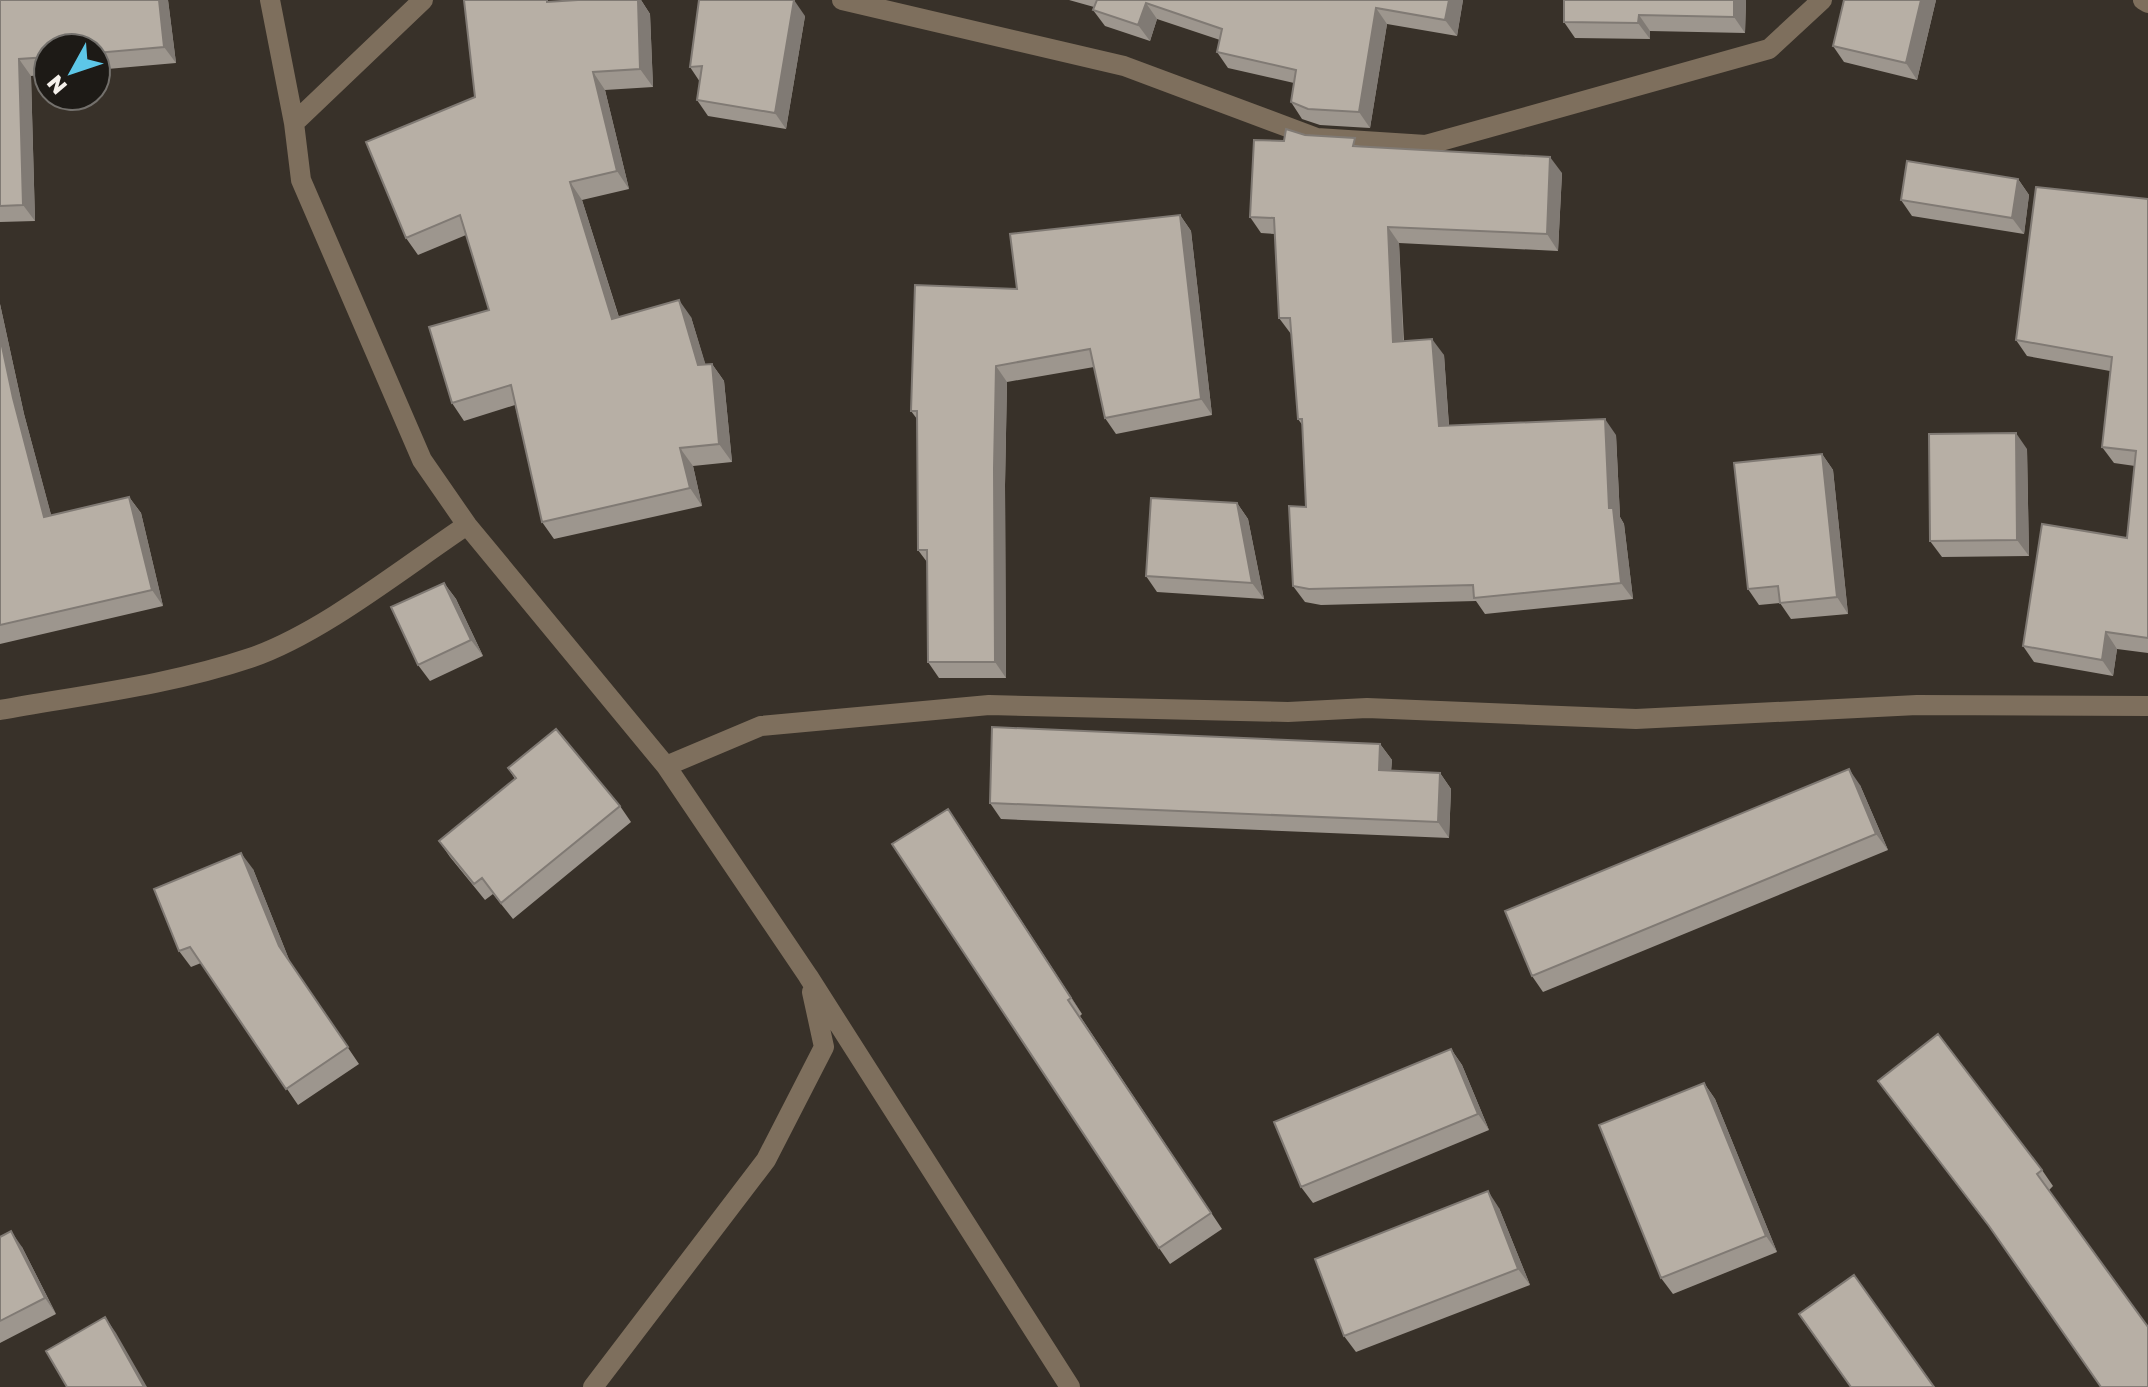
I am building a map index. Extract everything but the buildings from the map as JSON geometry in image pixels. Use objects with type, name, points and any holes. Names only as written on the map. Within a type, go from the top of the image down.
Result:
[{"type":"street","points":[[270,0],[294,123],[301,180],[396,406],[422,460],[467,525],[666,766],[808,976],[1070,1387]]},
{"type":"street","points":[[294,123],[423,0]]},
{"type":"street","points":[[842,0],[1124,66],[1317,138],[1426,145],[1769,49],[1822,0]]},
{"type":"street","points":[[0,710],[180,678],[253,657],[331,617],[467,525]]},
{"type":"street","points":[[666,766],[761,726],[989,705],[1288,712],[1367,708],[1636,719],[1917,705],[2148,706]]},
{"type":"street","points":[[593,1387],[766,1160],[824,1047],[808,976]]}]
